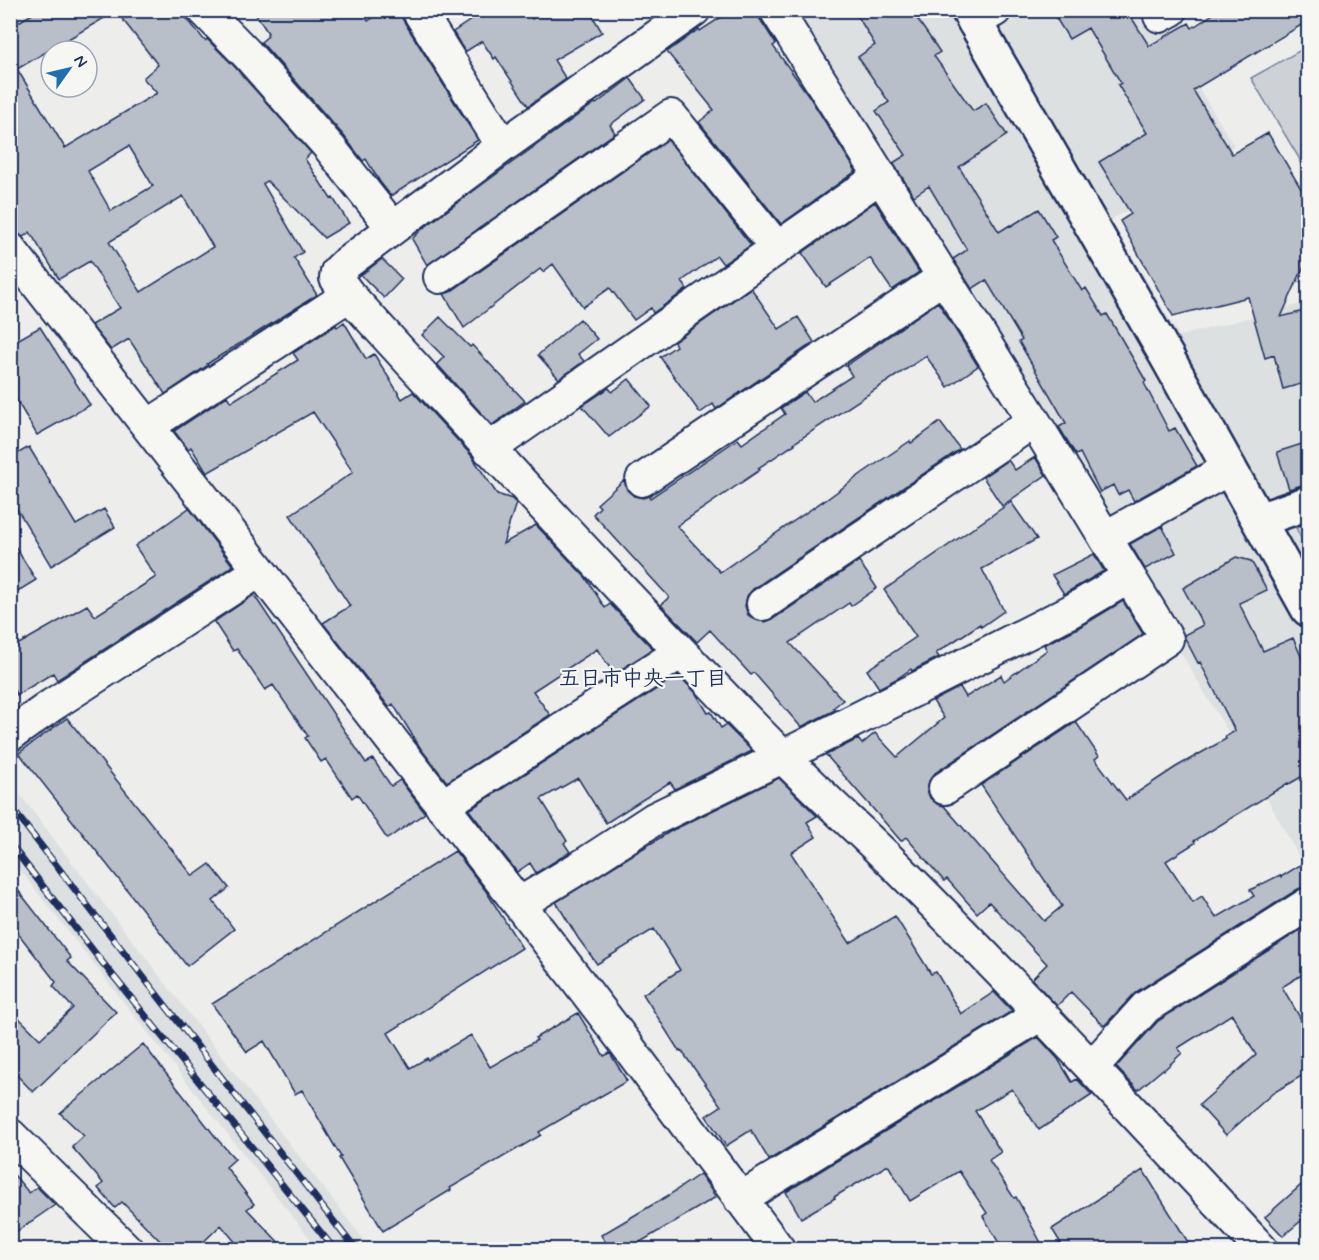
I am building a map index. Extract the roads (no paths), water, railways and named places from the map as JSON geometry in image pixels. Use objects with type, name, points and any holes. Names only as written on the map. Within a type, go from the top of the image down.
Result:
[{"type":"street","points":[[204,10],[247,54],[330,148],[393,228]]},
{"type":"street","points":[[418,10],[503,146]]},
{"type":"street","points":[[694,10],[503,146],[393,228],[344,265],[336,278],[489,449],[681,651],[782,757],[898,868],[1041,1014],[1262,1250]]},
{"type":"street","points":[[776,10],[1034,420],[1167,639],[945,788]]},
{"type":"street","points":[[979,14],[1308,609]]},
{"type":"street","points":[[440,277],[671,116],[777,248]]},
{"type":"street","points":[[489,449],[881,176]]},
{"type":"street","points":[[10,249],[519,904],[779,1250]]},
{"type":"street","points":[[642,480],[944,277]]},
{"type":"street","points":[[148,426],[350,295]]},
{"type":"street","points":[[763,604],[1034,420]]},
{"type":"street","points":[[1106,537],[1230,468]]},
{"type":"street","points":[[1259,520],[1308,502]]},
{"type":"street","points":[[10,735],[52,705],[259,571]]},
{"type":"street","points":[[519,904],[654,819],[1071,611],[1129,577]]},
{"type":"street","points":[[442,806],[681,651]]},
{"type":"street","points":[[1092,1067],[1146,1007],[1308,904]]},
{"type":"street","points":[[740,1199],[1041,1014]]},
{"type":"street","points":[[10,1135],[127,1250]]},
{"type":"railway","points":[[10,806],[356,1250]]},
{"type":"railway","points":[[10,844],[98,957],[335,1250]]},
{"type":"district","name":"五日市中央一丁目","points":[[643,679]]}]
